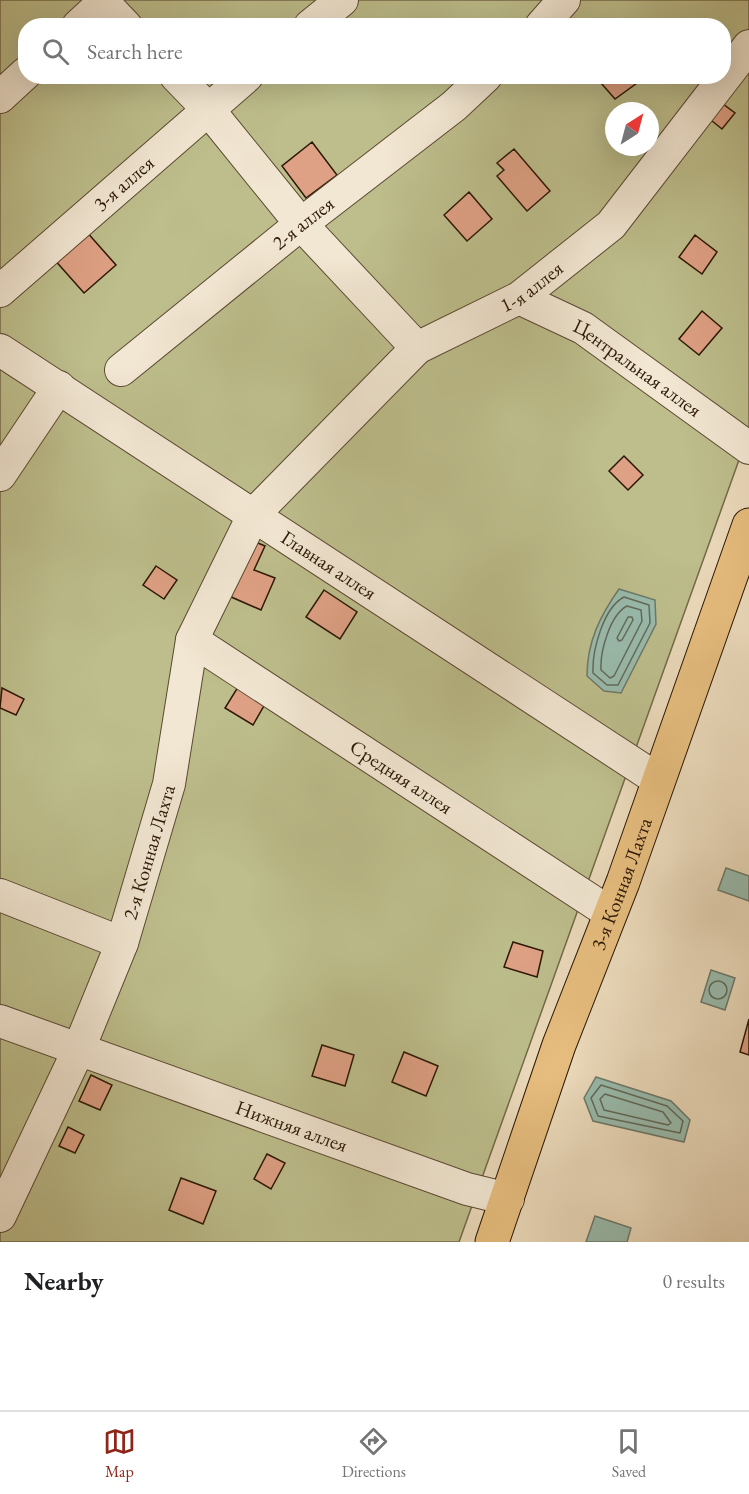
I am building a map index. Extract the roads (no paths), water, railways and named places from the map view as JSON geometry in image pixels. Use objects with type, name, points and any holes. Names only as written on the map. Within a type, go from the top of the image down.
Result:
[{"type":"main road","name":"3-я Конная Лахта","points":[[492,1242],[559,1045],[610,913],[749,525]]},
{"type":"street","points":[[320,18],[342,0]]},
{"type":"street","points":[[548,18],[564,0]]},
{"type":"street","points":[[86,18],[103,1],[119,18]]},
{"type":"street","name":"1-я аллея","points":[[731,69],[749,46]]},
{"type":"street","points":[[0,97],[18,80]]},
{"type":"street","points":[[184,84],[207,108],[301,224],[417,348]]},
{"type":"street","name":"3-я аллея","points":[[0,291],[237,84]]},
{"type":"street","name":"2-я аллея","points":[[121,370],[301,224],[454,106],[477,84]]},
{"type":"street","name":"1-я аллея","points":[[279,487],[417,348],[519,298],[611,225],[720,84]]},
{"type":"street","name":"Центральная аллея","points":[[519,298],[583,328],[749,448]]},
{"type":"street","name":"Главная аллея","points":[[0,350],[657,779]]},
{"type":"street","points":[[0,475],[59,387]]},
{"type":"street","name":"2-я Конная Лахта","points":[[0,1216],[78,1051],[122,943],[169,784],[192,640],[254,514],[279,487]]},
{"type":"street","name":"Средняя аллея","points":[[192,640],[610,913]]},
{"type":"street","points":[[0,896],[122,943]]},
{"type":"street","name":"Нижняя аллея","points":[[0,1021],[78,1051],[467,1189],[508,1199]]},
{"type":"water","points":[[619,589],[655,600],[656,624],[621,693],[604,691],[587,676],[589,652],[596,630]]},
{"type":"water","points":[[726,868],[749,876],[749,901],[718,890]]},
{"type":"water","points":[[711,970],[735,978],[725,1010],[701,1002]]},
{"type":"water","points":[[596,1077],[671,1101],[690,1120],[684,1142],[593,1121],[584,1098]]},
{"type":"water","points":[[595,1216],[631,1228],[627,1242],[586,1242]]}]
